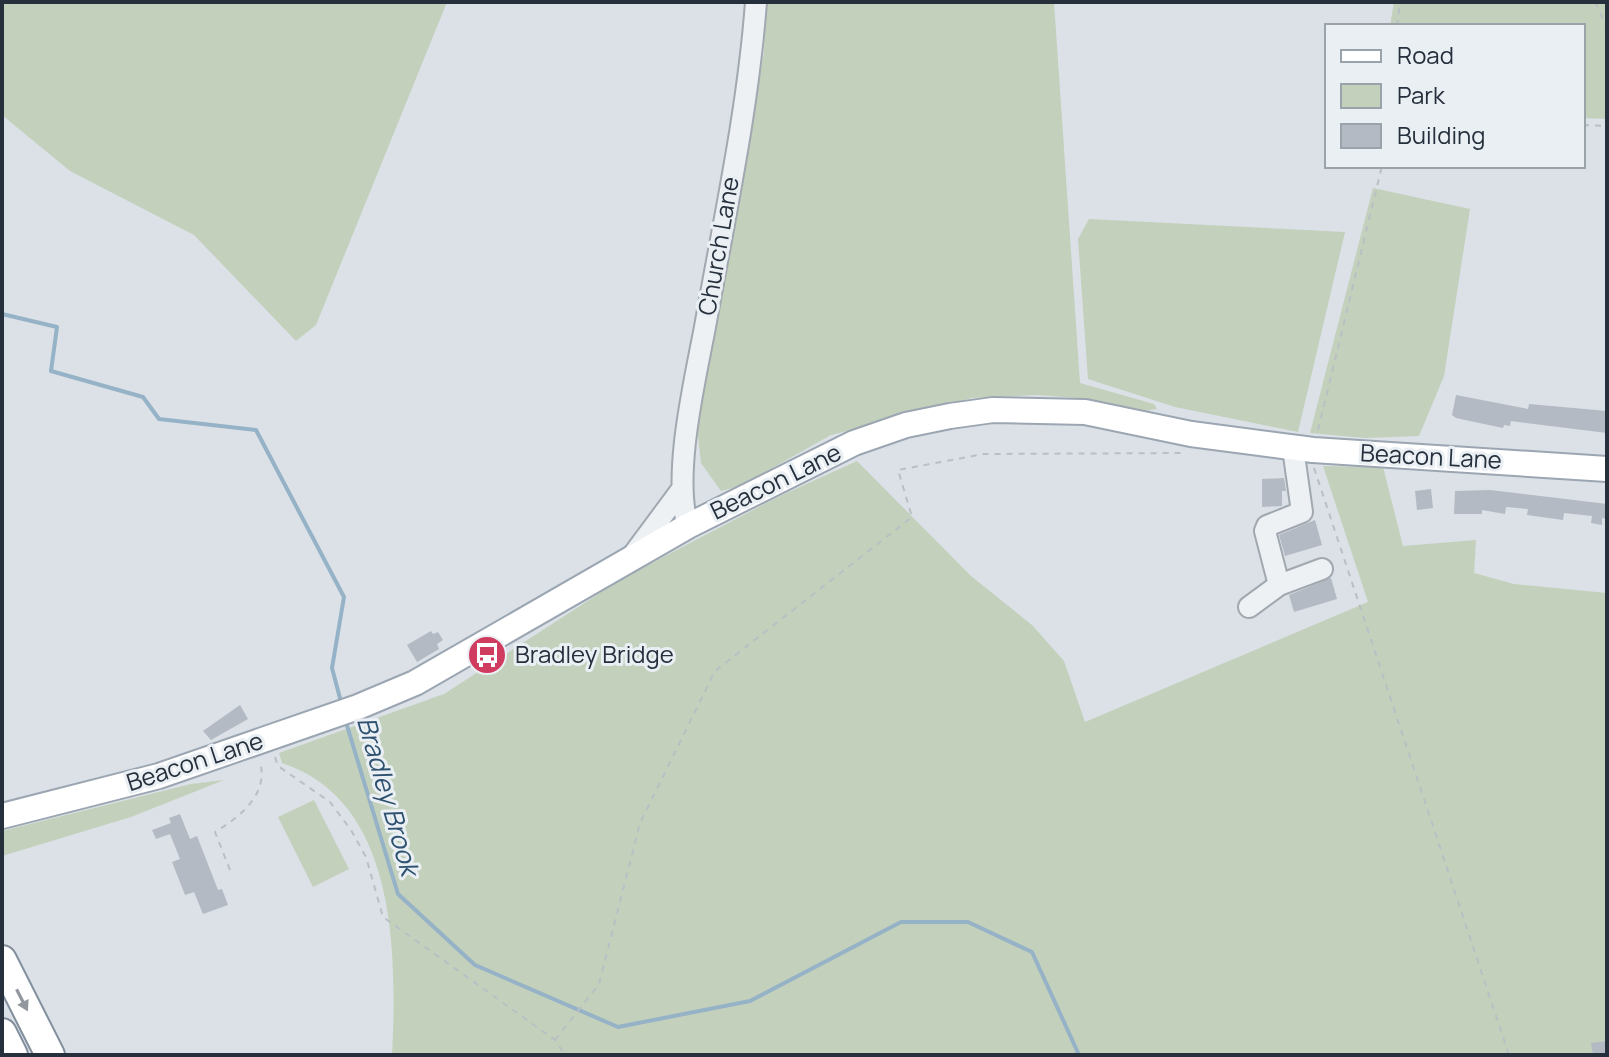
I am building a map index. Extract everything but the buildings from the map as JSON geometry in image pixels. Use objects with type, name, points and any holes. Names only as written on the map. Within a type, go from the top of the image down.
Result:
[{"type":"highway","points":[[2,960],[48,1050]]},
{"type":"highway","points":[[2,1033],[13,1055]]},
{"type":"main road","name":"Beacon Lane","points":[[2,816],[159,776],[358,707],[454,663],[633,555],[688,526],[854,443],[906,425],[979,412],[1044,409],[1085,412],[1191,434],[1303,449],[1607,469]]},
{"type":"street","name":"Church Lane","points":[[688,526],[682,489],[694,388],[743,115],[756,2]]},
{"type":"street","points":[[1279,585],[1265,531],[1267,526],[1302,512],[1303,449]]},
{"type":"street","name":"Church Lane","points":[[633,555],[682,489]]},
{"type":"street","points":[[1249,607],[1279,585],[1322,569]]},
{"type":"path","points":[[1397,24],[1400,2]]},
{"type":"path","points":[[1595,2],[1607,28]]},
{"type":"path","points":[[1585,125],[1607,126]]},
{"type":"path","points":[[1381,168],[1303,449],[1314,467],[1509,1055]]},
{"type":"path","points":[[555,1040],[599,984],[640,823],[715,671],[912,517],[898,470],[984,454],[1195,453]]},
{"type":"path","points":[[272,748],[278,766],[312,786],[330,802],[351,830],[366,857],[383,917],[555,1040],[565,1055]]},
{"type":"path","points":[[230,870],[215,832],[234,821],[254,799],[260,788],[262,771]]},
{"type":"green space","points":[[2,2],[447,2],[316,325],[296,341],[194,235],[70,171],[2,115]]},
{"type":"green space","points":[[766,2],[1054,2],[1080,383],[1154,404],[1157,409],[1143,411],[1079,398],[1036,395],[972,398],[831,435],[740,486],[721,491],[701,463],[697,427],[764,53]]},
{"type":"green space","points":[[1394,2],[1607,2],[1607,119],[1585,118],[1585,24],[1390,24]]},
{"type":"green space","points":[[1373,188],[1470,209],[1444,376],[1419,436],[1365,438],[1310,433]]},
{"type":"green space","points":[[1089,219],[1345,232],[1298,432],[1175,407],[1088,379],[1078,239]]},
{"type":"green space","points":[[857,461],[971,576],[1032,625],[1064,661],[1085,722],[1368,602],[1323,466],[1383,467],[1403,546],[1476,540],[1474,573],[1514,584],[1607,593],[1607,1044],[1594,1055],[392,1055],[390,929],[382,886],[369,846],[349,811],[320,782],[282,763],[279,753],[444,694],[623,578],[778,497]]},
{"type":"green space","points":[[224,780],[131,817],[2,856],[2,831],[191,784]]},
{"type":"green space","points":[[314,800],[349,869],[313,887],[278,817]]},
{"type":"waterway","name":"Bradley Brook","points":[[2,314],[57,327],[51,371],[143,397],[159,419],[256,430],[344,597],[332,668],[341,702]]},
{"type":"waterway","name":"Bradley Brook","points":[[345,719],[398,894],[475,965],[618,1027],[750,1001],[901,922],[968,922],[1032,952],[1079,1055]]},
{"type":"place","name":"Bradley Bridge","points":[[487,655]]}]
